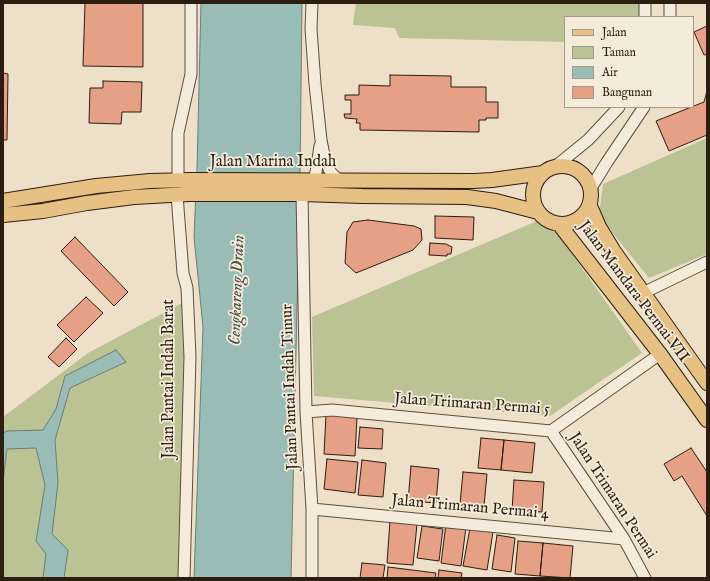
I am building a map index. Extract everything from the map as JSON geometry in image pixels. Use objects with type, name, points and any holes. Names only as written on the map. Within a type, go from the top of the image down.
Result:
[{"type":"main road","points":[[556,166],[568,166],[578,170],[586,178],[591,188],[592,197],[590,206],[585,214],[578,220],[569,224],[551,222],[544,218],[538,212],[533,202],[533,191],[536,181],[543,173],[556,166]]},
{"type":"main road","name":"Jalan Marina Indah","points":[[3,215],[43,212],[87,203],[134,197],[305,187],[339,180],[474,182],[543,173]]},
{"type":"main road","points":[[498,179],[505,184],[507,190],[499,202]]},
{"type":"main road","name":"Jalan Marina Indah","points":[[3,201],[96,186],[150,181],[184,180],[305,187],[362,196],[467,197],[499,202],[538,212]]},
{"type":"main road","name":"Jalan Pantai Indah Barat","points":[[183,194],[176,190],[184,180]]},
{"type":"main road","points":[[150,181],[155,185],[152,196]]},
{"type":"main road","name":"Jalan Mandara Permai VII","points":[[590,206],[599,227],[613,250],[707,383]]},
{"type":"main road","name":"Jalan Mandara Permai VII","points":[[560,224],[660,354],[707,420]]},
{"type":"street","points":[[184,180],[178,133],[191,74],[191,3]]},
{"type":"street","name":"Jalan Pantai Indah Timur","points":[[312,3],[315,84],[321,140],[324,155],[329,168],[332,174],[339,180]]},
{"type":"street","points":[[645,3],[645,16]]},
{"type":"street","points":[[670,3],[670,16]]},
{"type":"street","points":[[556,166],[588,140],[618,108]]},
{"type":"street","points":[[591,188],[643,108]]},
{"type":"street","name":"Jalan Pantai Indah Timur","points":[[312,578],[312,509],[306,412],[305,187],[316,172],[321,140]]},
{"type":"street","name":"Jalan Pantai Indah Barat","points":[[183,194],[183,274],[187,288],[190,357],[184,578]]},
{"type":"street","points":[[643,293],[707,262]]},
{"type":"street","name":"Jalan Trimaran Permai 5","points":[[306,412],[332,410],[551,431],[660,354]]},
{"type":"street","name":"Jalan Trimaran Permai","points":[[551,431],[624,539],[645,578]]},
{"type":"street","name":"Jalan Trimaran Permai 4","points":[[312,509],[624,539]]},
{"type":"green space","points":[[356,3],[640,3],[639,16],[564,16],[564,42],[399,38],[395,28],[353,25]]},
{"type":"green space","points":[[707,138],[707,254],[649,278],[599,216],[603,184]]},
{"type":"green space","points":[[537,221],[558,234],[642,353],[550,416],[314,396],[312,317]]},
{"type":"green space","points":[[184,302],[184,400],[179,578],[3,578],[3,417],[88,353]]},
{"type":"water","name":"Cengkareng Drain","points":[[201,3],[302,3],[300,174],[291,578],[194,578],[203,327],[194,237]]},
{"type":"water","points":[[116,350],[126,362],[70,388],[55,440],[58,483],[52,534],[68,550],[64,578],[43,578],[46,554],[36,541],[45,485],[36,448],[7,449],[3,481],[3,433],[7,431],[43,430],[56,409],[65,376]]},
{"type":"building","points":[[85,3],[143,3],[143,67],[83,66]]},
{"type":"building","points":[[707,26],[707,54],[704,55],[694,32]]},
{"type":"building","points":[[3,73],[8,74],[7,140],[3,140]]},
{"type":"building","points":[[390,75],[451,76],[451,87],[486,87],[486,102],[498,102],[498,118],[486,118],[486,120],[479,120],[479,132],[360,130],[360,123],[356,123],[357,119],[345,118],[344,114],[351,114],[351,100],[345,100],[345,95],[359,95],[359,85],[390,86]]},
{"type":"building","points":[[103,81],[142,82],[141,112],[122,112],[121,124],[89,123],[90,88],[103,88]]},
{"type":"building","points":[[707,91],[707,135],[669,151],[656,121],[689,108],[694,108],[694,106],[704,102]]},
{"type":"building","points":[[435,216],[474,217],[473,240],[435,238]]},
{"type":"building","points":[[368,220],[414,226],[421,229],[422,240],[413,250],[356,273],[345,263],[347,232],[353,222]]},
{"type":"building","points":[[75,237],[128,292],[114,306],[61,251]]},
{"type":"building","points":[[430,243],[446,244],[452,247],[451,254],[447,254],[447,256],[429,255]]},
{"type":"building","points":[[86,297],[103,313],[74,342],[57,325]]},
{"type":"building","points":[[66,338],[77,349],[59,367],[48,357]]},
{"type":"building","points":[[326,415],[357,417],[355,456],[324,454]]},
{"type":"building","points":[[360,427],[383,429],[382,449],[358,448]]},
{"type":"building","points":[[481,438],[504,440],[501,470],[478,468]]},
{"type":"building","points":[[504,440],[535,443],[532,473],[501,470]]},
{"type":"building","points":[[691,448],[707,472],[707,516],[682,476],[674,481],[664,464]]},
{"type":"building","points":[[327,459],[358,462],[355,493],[324,489]]},
{"type":"building","points":[[362,460],[386,463],[383,497],[358,495]]},
{"type":"building","points":[[411,466],[439,469],[436,503],[408,501]]},
{"type":"building","points":[[463,472],[487,474],[484,506],[460,504]]},
{"type":"building","points":[[514,480],[544,482],[542,512],[512,510]]},
{"type":"building","points":[[390,521],[417,524],[413,565],[387,563]]},
{"type":"building","points":[[446,524],[466,527],[461,566],[441,563]]},
{"type":"building","points":[[422,526],[443,529],[439,561],[417,558]]},
{"type":"building","points":[[470,528],[493,532],[487,570],[463,566]]},
{"type":"building","points":[[497,535],[515,538],[511,572],[492,569]]},
{"type":"building","points":[[518,541],[543,543],[540,576],[515,574]]},
{"type":"building","points":[[543,543],[573,546],[570,578],[540,576]]},
{"type":"building","points":[[362,563],[385,565],[383,578],[360,578]]},
{"type":"building","points":[[388,567],[436,573],[435,578],[387,578]]},
{"type":"building","points":[[439,570],[462,573],[461,578],[438,578]]}]
